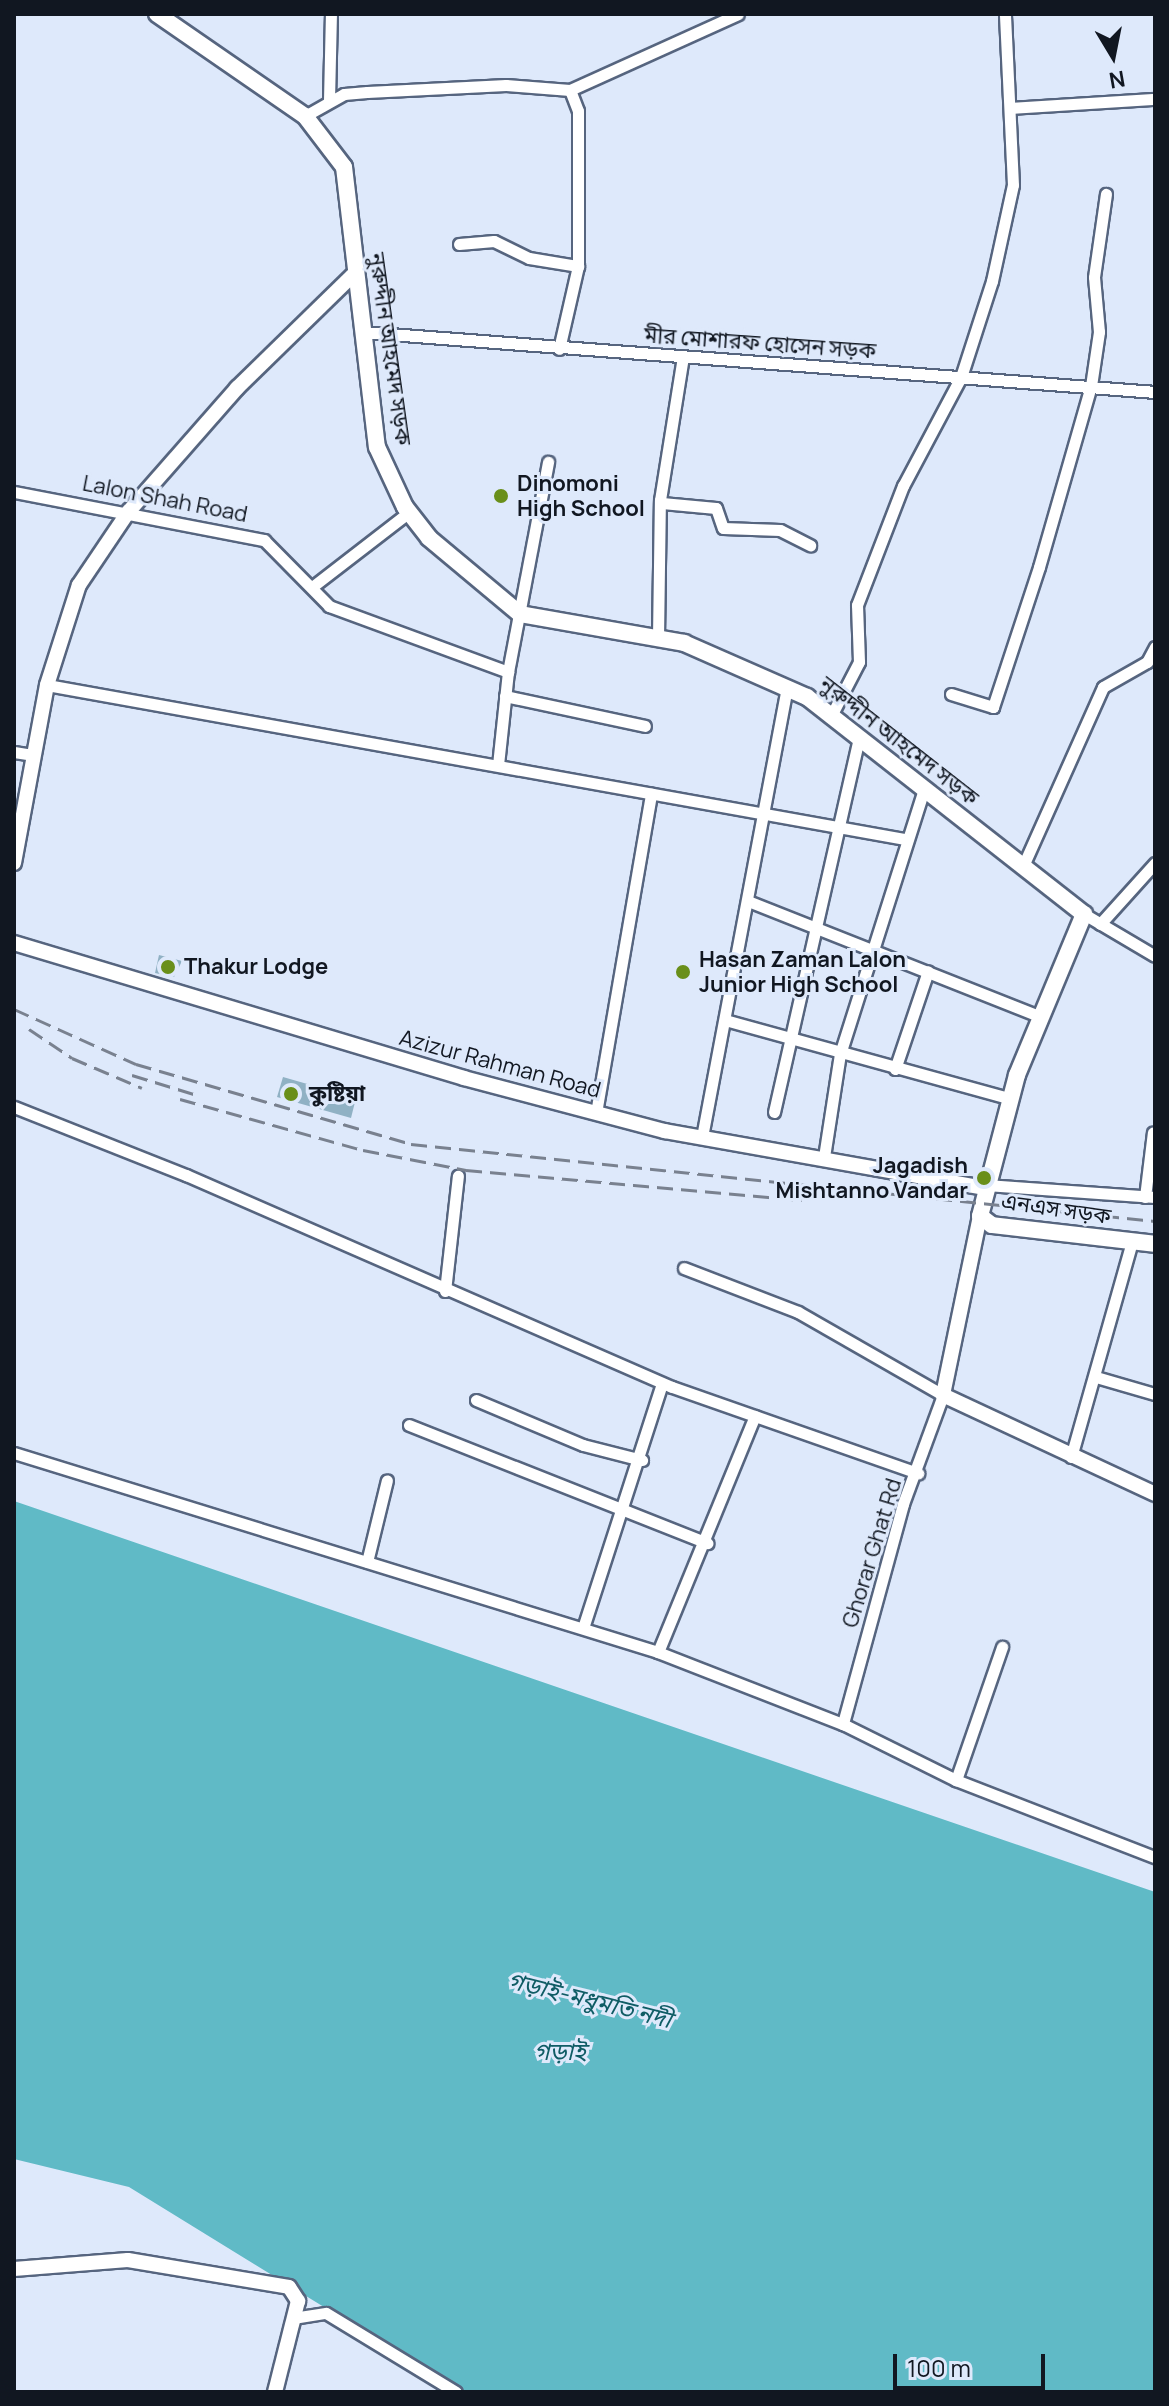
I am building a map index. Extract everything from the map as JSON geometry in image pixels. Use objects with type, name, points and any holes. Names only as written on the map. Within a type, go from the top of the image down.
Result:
[{"type":"main road","name":"নুরুদ্দীন আহমেদ সড়ক","points":[[157,14],[305,116],[344,167],[377,447],[409,512],[429,538],[520,614],[658,638],[708,652],[787,686],[859,737],[1084,914]]},
{"type":"main road","name":"এনএস সড়ক","points":[[1084,914],[1039,1016],[985,1186],[980,1216],[992,1225],[1155,1244]]},
{"type":"street","points":[[329,100],[331,14]]},
{"type":"street","points":[[305,116],[329,100],[367,92],[506,85],[570,90],[738,14]]},
{"type":"street","points":[[831,716],[859,662],[857,605],[903,486],[961,377],[1013,185],[1005,14]]},
{"type":"street","points":[[559,349],[578,266],[578,111],[570,90]]},
{"type":"street","points":[[1011,108],[1155,99]]},
{"type":"street","points":[[951,694],[986,707],[997,700],[1091,386],[1099,332],[1094,277],[1106,194]]},
{"type":"street","points":[[459,244],[494,241],[529,258],[578,266]]},
{"type":"street","points":[[14,863],[47,685],[79,585],[129,511],[237,388],[356,272]]},
{"type":"street","name":"মীর মোশারফ হোসেন সড়ক","points":[[363,332],[1155,392]]},
{"type":"street","points":[[658,638],[662,503],[683,357]]},
{"type":"street","points":[[498,765],[508,672],[548,462]]},
{"type":"street","name":"Lalon Shah Road","points":[[14,492],[129,511],[264,540],[329,606],[359,622],[508,672]]},
{"type":"street","points":[[662,503],[716,508],[723,528],[780,530],[810,545]]},
{"type":"street","points":[[312,587],[409,512]]},
{"type":"street","points":[[1023,866],[1103,687],[1147,662],[1155,647]]},
{"type":"street","points":[[47,685],[905,839]]},
{"type":"street","points":[[702,1137],[787,686]]},
{"type":"street","points":[[505,696],[645,726]]},
{"type":"street","points":[[774,1112],[859,737]]},
{"type":"street","points":[[14,752],[34,755]]},
{"type":"street","points":[[824,1157],[840,1054],[905,839],[924,789]]},
{"type":"street","points":[[596,1113],[651,794]]},
{"type":"street","points":[[1100,924],[1155,863]]},
{"type":"street","points":[[748,901],[1039,1016]]},
{"type":"street","name":"নুরুদ্দীন আহমেদ সড়ক","points":[[1084,914],[1155,956]]},
{"type":"street","name":"Azizur Rahman Road","points":[[14,943],[596,1113],[702,1137],[985,1186]]},
{"type":"street","points":[[895,1069],[928,971]]},
{"type":"street","points":[[725,1020],[790,1041],[1011,1099]]},
{"type":"street","points":[[14,1107],[186,1175],[445,1291],[662,1383],[918,1473]]},
{"type":"street","points":[[985,1186],[1150,1197],[1153,1132]]},
{"type":"street","points":[[445,1291],[458,1176]]},
{"type":"street","points":[[943,1395],[980,1216]]},
{"type":"street","points":[[1071,1457],[1132,1242]]},
{"type":"street","points":[[684,1268],[798,1312],[943,1395],[1155,1494]]},
{"type":"street","points":[[1096,1377],[1155,1394]]},
{"type":"street","points":[[583,1628],[621,1512],[642,1460],[662,1383]]},
{"type":"street","name":"Ghorar Ghat Rd","points":[[843,1724],[903,1504],[918,1473],[943,1395]]},
{"type":"street","points":[[476,1400],[583,1445],[642,1460]]},
{"type":"street","points":[[658,1652],[707,1543],[755,1416]]},
{"type":"street","points":[[409,1425],[621,1512],[707,1543]]},
{"type":"street","points":[[14,1453],[658,1652],[843,1724],[956,1780],[1155,1857]]},
{"type":"street","points":[[367,1562],[387,1480]]},
{"type":"street","points":[[956,1780],[1002,1647]]},
{"type":"street","points":[[14,2269],[128,2260],[269,2282],[298,2293],[275,2392]]},
{"type":"street","points":[[293,2318],[326,2313],[456,2392]]},
{"type":"water","name":"গড়াই","points":[[14,1501],[1155,1892],[1155,2392],[462,2392],[129,2187],[14,2159]]},
{"type":"building","name":"Thakur Lodge","points":[[159,955],[182,961],[174,977],[155,973]]},
{"type":"building","points":[[283,1077],[356,1098],[351,1118],[277,1097]]},
{"type":"railway","points":[[14,1009],[136,1064],[411,1144],[1155,1221]]},
{"type":"railway","points":[[29,1029],[72,1058],[142,1088]]},
{"type":"railway","points":[[132,1075],[197,1095]]},
{"type":"railway","points":[[180,1099],[363,1150],[466,1170],[802,1200]]},
{"type":"place","name":"Dinomoni High School","points":[[501,496]]},
{"type":"place","name":"Thakur Lodge","points":[[168,967]]},
{"type":"place","name":"Hasan Zaman Lalon Junior High School","points":[[683,972]]},
{"type":"place","name":"কুষ্টিয়া","points":[[291,1094]]},
{"type":"place","name":"Jagadish Mishtanno Vandar","points":[[984,1178]]},
{"type":"water label","name":"গড়াই-মধুমতি নদী","points":[[590,1999]]}]
